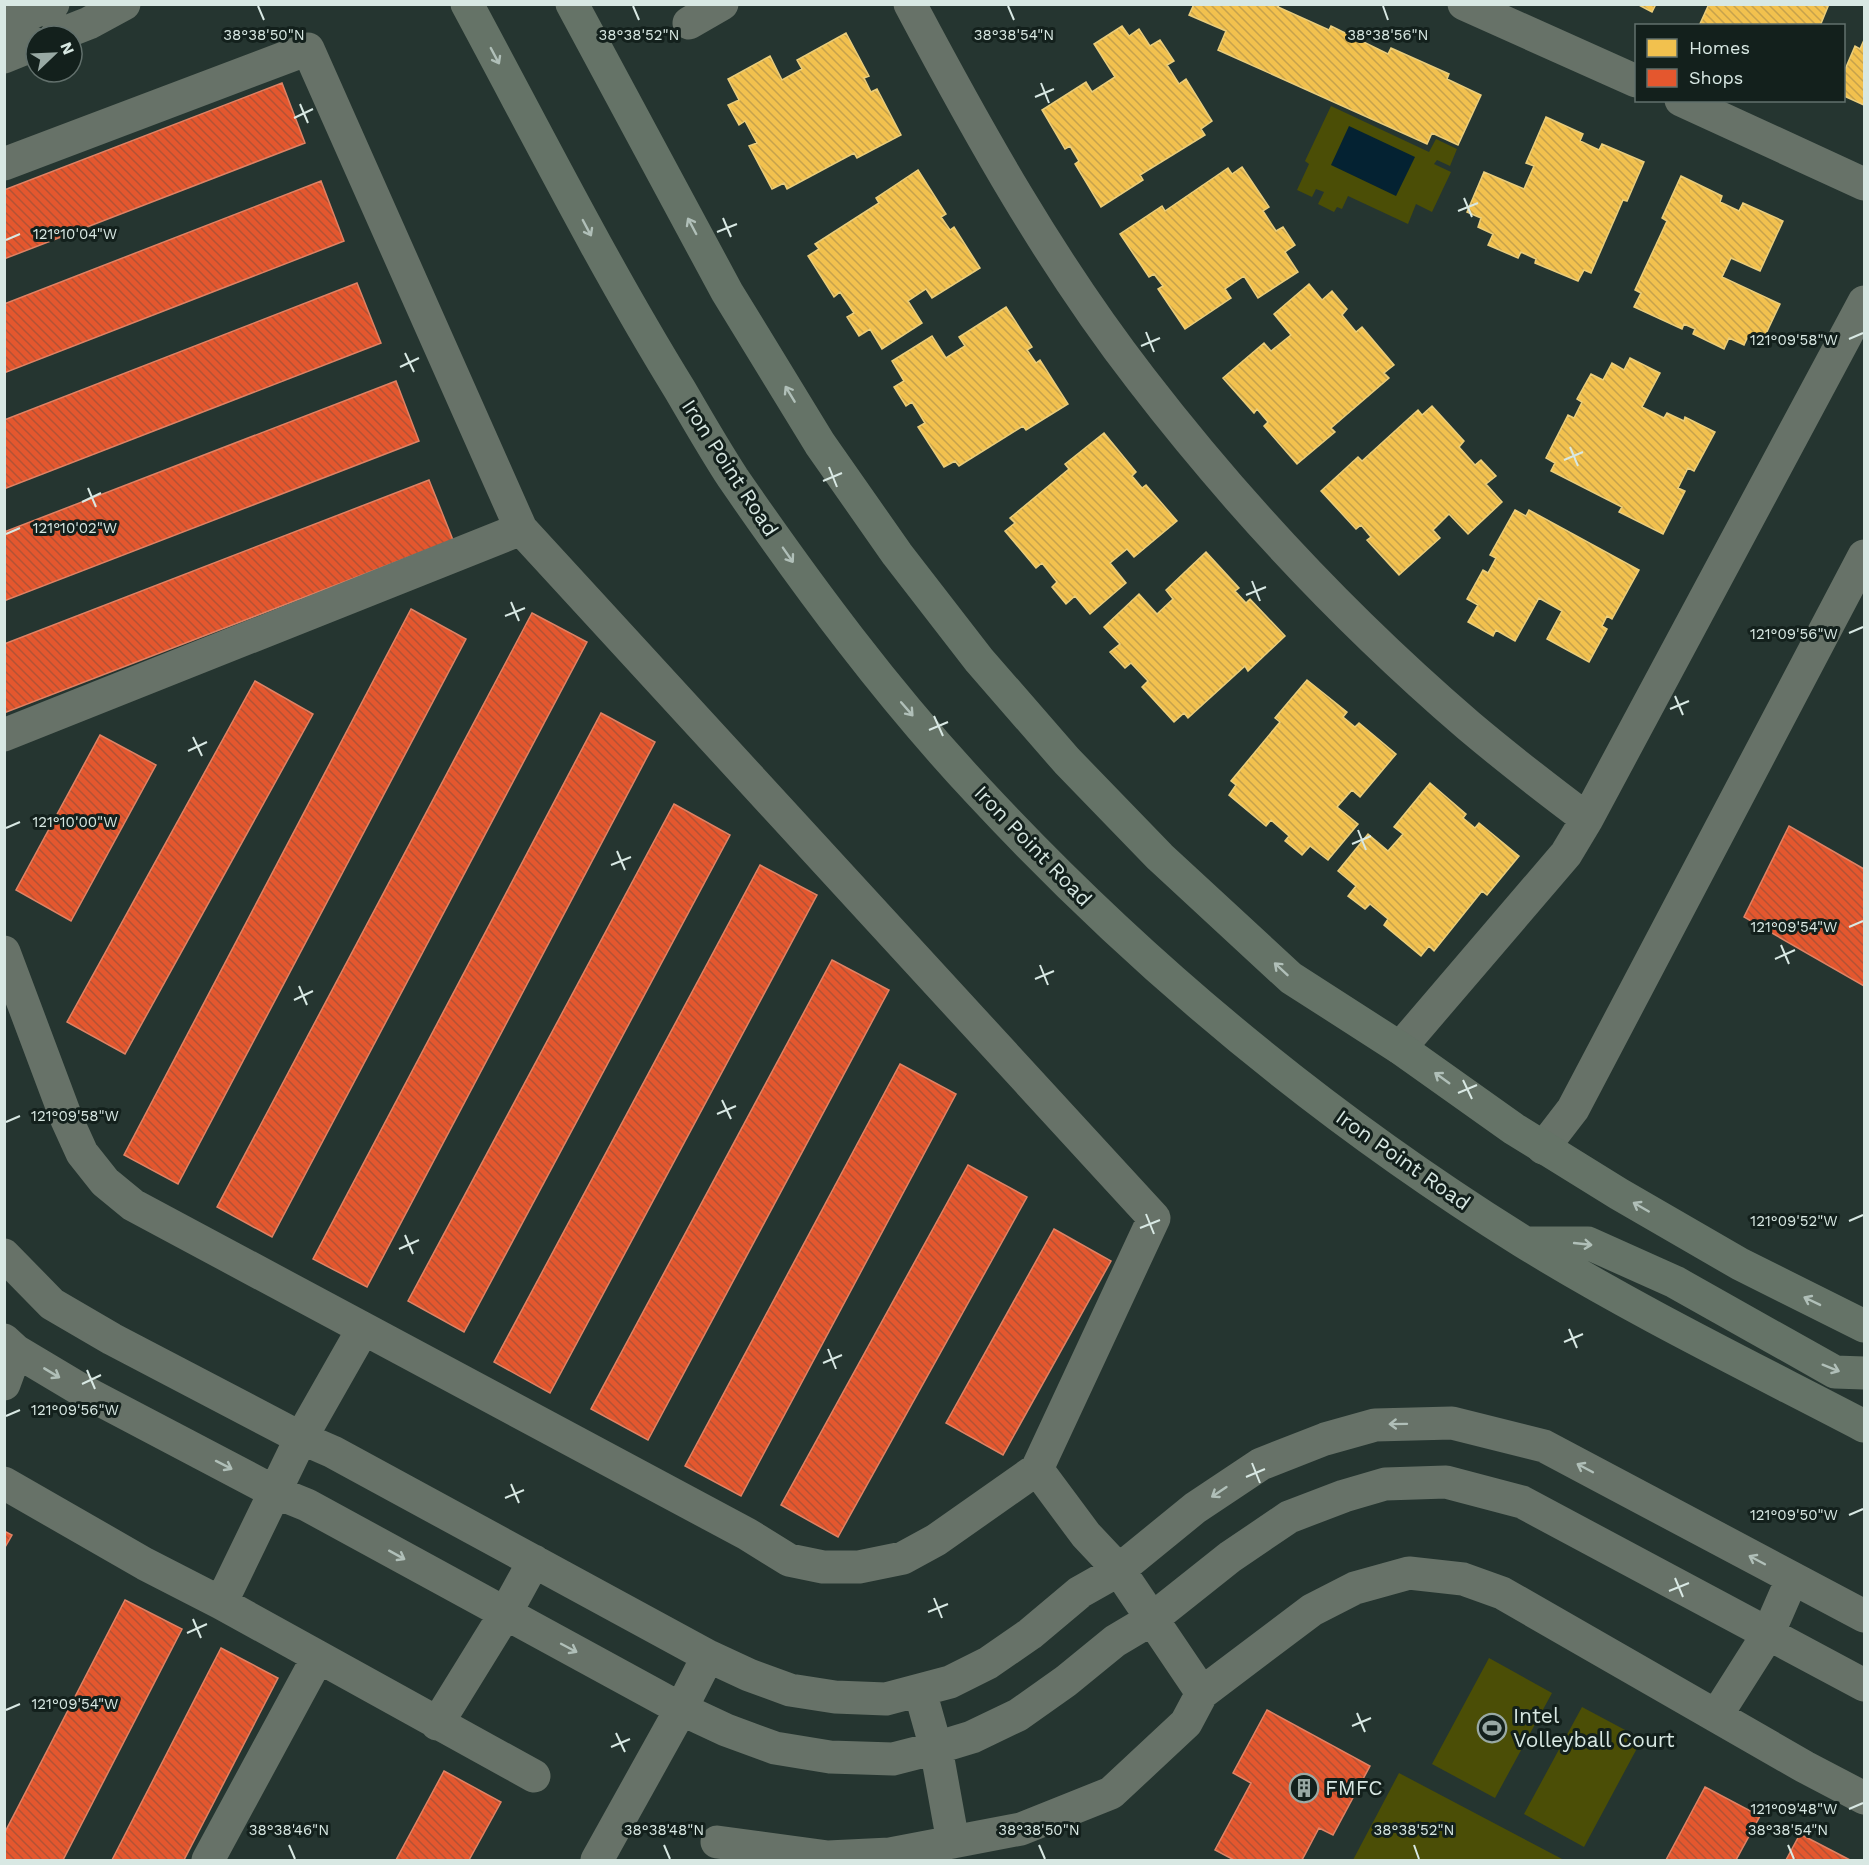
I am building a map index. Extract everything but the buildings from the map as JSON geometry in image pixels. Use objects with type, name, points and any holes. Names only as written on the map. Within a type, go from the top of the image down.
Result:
[{"type":"main road","name":"Iron Point Road","points":[[467,4],[637,320],[730,473],[807,582],[896,697],[976,789],[1069,886],[1201,1007],[1323,1104],[1413,1170],[1525,1243],[1657,1319],[1864,1426]]},
{"type":"main road","points":[[572,4],[727,292],[820,444],[897,554],[979,660],[1067,761],[1177,874],[1291,978],[1400,1048],[1544,1148],[1740,1264],[1864,1326]]},
{"type":"main road","points":[[1525,1243],[1588,1243],[1675,1282],[1835,1372],[1864,1372]]},
{"type":"lane","points":[[4,24],[53,4]]},
{"type":"lane","points":[[84,25],[124,4]]},
{"type":"lane","points":[[689,23],[722,4]]},
{"type":"lane","points":[[910,4],[971,118],[1054,256],[1140,379],[1194,445],[1260,522],[1371,637],[1470,726],[1587,819]]},
{"type":"lane","points":[[1464,4],[1635,81]]},
{"type":"lane","points":[[4,57],[24,49]]},
{"type":"lane","points":[[4,164],[308,49],[521,529],[1154,1218],[1037,1469],[936,1540],[903,1558],[859,1567],[823,1567],[789,1560],[747,1534],[133,1206],[105,1182],[82,1153],[67,1120],[4,951]]},
{"type":"lane","points":[[1685,102],[1864,184]]},
{"type":"lane","points":[[1400,1048],[1566,854],[1587,819],[1864,302]]},
{"type":"lane","points":[[4,735],[521,529]]},
{"type":"lane","points":[[1544,1148],[1573,1109],[1864,556]]},
{"type":"lane","points":[[4,1255],[52,1304],[112,1339],[301,1438],[333,1452],[708,1656],[749,1675],[790,1690],[836,1697],[886,1699],[950,1682],[988,1663],[1030,1634],[1080,1592],[1119,1570],[1195,1509],[1261,1464],[1325,1439],[1376,1425],[1452,1423],[1544,1446],[1864,1616]]},
{"type":"lane","points":[[221,1603],[301,1438],[363,1329]]},
{"type":"lane","points":[[4,1384],[10,1346],[83,1391],[275,1492],[307,1505],[681,1709],[726,1730],[775,1748],[830,1757],[893,1759],[972,1737],[1018,1715],[1066,1681],[1114,1641],[1152,1619],[1230,1557],[1289,1517],[1344,1496],[1385,1484],[1446,1482],[1522,1502],[1864,1685]]},
{"type":"lane","points":[[1037,1469],[1086,1535],[1119,1570],[1202,1693]]},
{"type":"lane","points":[[4,1483],[146,1564],[534,1776]]},
{"type":"lane","points":[[437,1724],[505,1614],[534,1561]]},
{"type":"lane","points":[[717,1842],[828,1857],[890,1854],[1021,1829],[1111,1793],[1186,1723],[1202,1693],[1312,1610],[1355,1588],[1409,1573],[1463,1579],[1502,1593],[1864,1798]]},
{"type":"lane","points":[[1716,1716],[1768,1634],[1792,1579]]},
{"type":"lane","points":[[597,1860],[708,1656]]},
{"type":"lane","points":[[208,1860],[318,1657]]},
{"type":"lane","points":[[920,1691],[936,1748],[953,1842]]},
{"type":"shaded area","points":[[1331,106],[1429,152],[1436,139],[1457,149],[1450,166],[1437,160],[1434,164],[1451,172],[1432,212],[1416,204],[1408,224],[1348,196],[1342,209],[1337,207],[1334,212],[1318,204],[1324,192],[1316,189],[1312,197],[1297,190],[1309,164],[1305,161]]},
{"type":"shaded area","name":"Intel Volleyball Court","points":[[1489,1658],[1552,1693],[1495,1798],[1432,1764]]},
{"type":"shaded area","name":"Intel Volleyball Court","points":[[1582,1707],[1642,1739],[1584,1847],[1524,1814]]},
{"type":"shaded area","points":[[1399,1773],[1564,1860],[1353,1860]]},
{"type":"water","points":[[1349,126],[1415,157],[1396,196],[1331,165]]},
{"type":"place","name":"Intel Volleyball Court","points":[[1492,1728]]},
{"type":"place","name":"FMFC","points":[[1304,1788]]}]
